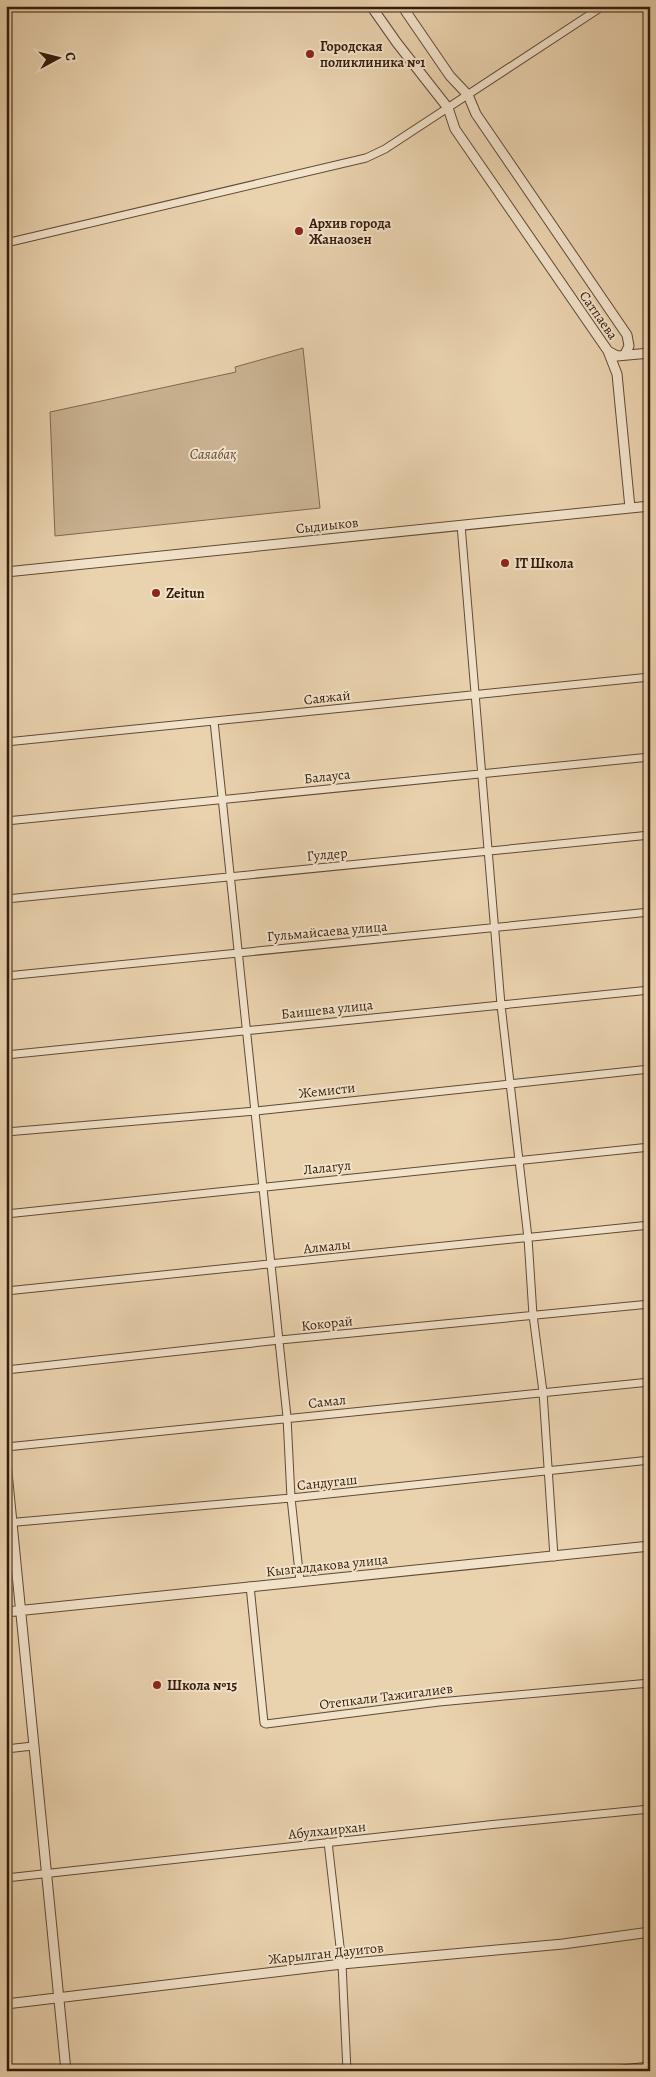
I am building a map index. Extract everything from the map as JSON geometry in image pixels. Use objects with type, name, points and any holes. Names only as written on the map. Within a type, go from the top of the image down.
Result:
[{"type":"street","name":"Сатпаева","points":[[371,6],[397,43],[448,108],[456,129],[608,351],[612,354],[624,355],[629,346],[626,335],[476,114],[468,94],[450,76],[402,6]]},
{"type":"street","points":[[6,243],[366,158],[385,149],[602,6]]},
{"type":"street","points":[[626,335],[641,350],[650,353]]},
{"type":"street","points":[[608,351],[617,374],[630,508]]},
{"type":"street","points":[[617,374],[624,355],[650,353]]},
{"type":"street","name":"Сыдиыков","points":[[6,572],[650,506]]},
{"type":"street","points":[[460,525],[501,1005],[528,1238],[533,1315],[543,1392],[554,1557]]},
{"type":"street","name":"Саяжай","points":[[6,742],[650,677]]},
{"type":"street","points":[[214,721],[288,1418],[290,1498],[300,1581]]},
{"type":"street","name":"Балауса","points":[[6,821],[650,757]]},
{"type":"street","name":"Гулдер","points":[[6,899],[229,875],[650,835]]},
{"type":"street","name":"Гульмайсаева улица","points":[[6,976],[650,912]]},
{"type":"street","name":"Баишева улица","points":[[6,1055],[650,990]]},
{"type":"street","name":"Жемисти","points":[[6,1132],[256,1111],[650,1069]]},
{"type":"street","name":"Лалагул","points":[[6,1214],[519,1159],[650,1147]]},
{"type":"street","name":"Алмалы","points":[[6,1291],[650,1225]]},
{"type":"street","name":"Кокорай","points":[[6,1370],[280,1340],[650,1304]]},
{"type":"street","name":"Самал","points":[[6,1447],[650,1382]]},
{"type":"street","name":"Сандугаш","points":[[9,1523],[290,1498],[650,1460]]},
{"type":"street","points":[[6,1462],[9,1523],[22,1610],[33,1746],[66,2071]]},
{"type":"street","name":"Кызгалдакова улица","points":[[6,1612],[650,1546]]},
{"type":"street","name":"Отепкали Тажигалиев","points":[[250,1586],[264,1723],[266,1724],[439,1702],[650,1683]]},
{"type":"street","points":[[6,1749],[33,1746]]},
{"type":"street","name":"Абулхаирхан","points":[[6,1878],[650,1809]]},
{"type":"street","points":[[328,1842],[342,1964],[348,2071]]},
{"type":"street","name":"Жарылган Дауитов","points":[[6,2004],[342,1964],[564,1944],[650,1932]]},
{"type":"street","points":[[603,2071],[650,2066]]},
{"type":"green space","name":"Саяабақ","points":[[303,348],[320,508],[55,536],[50,412],[236,372],[235,367]]},
{"type":"place","name":"Городская поликлиника №1","points":[[310,54]]},
{"type":"place","name":"Архив города Жанаозен","points":[[299,231]]},
{"type":"place","name":"IT Школа","points":[[505,563]]},
{"type":"place","name":"Zeitun","points":[[156,593]]},
{"type":"place","name":"Школа №15","points":[[157,1685]]}]
